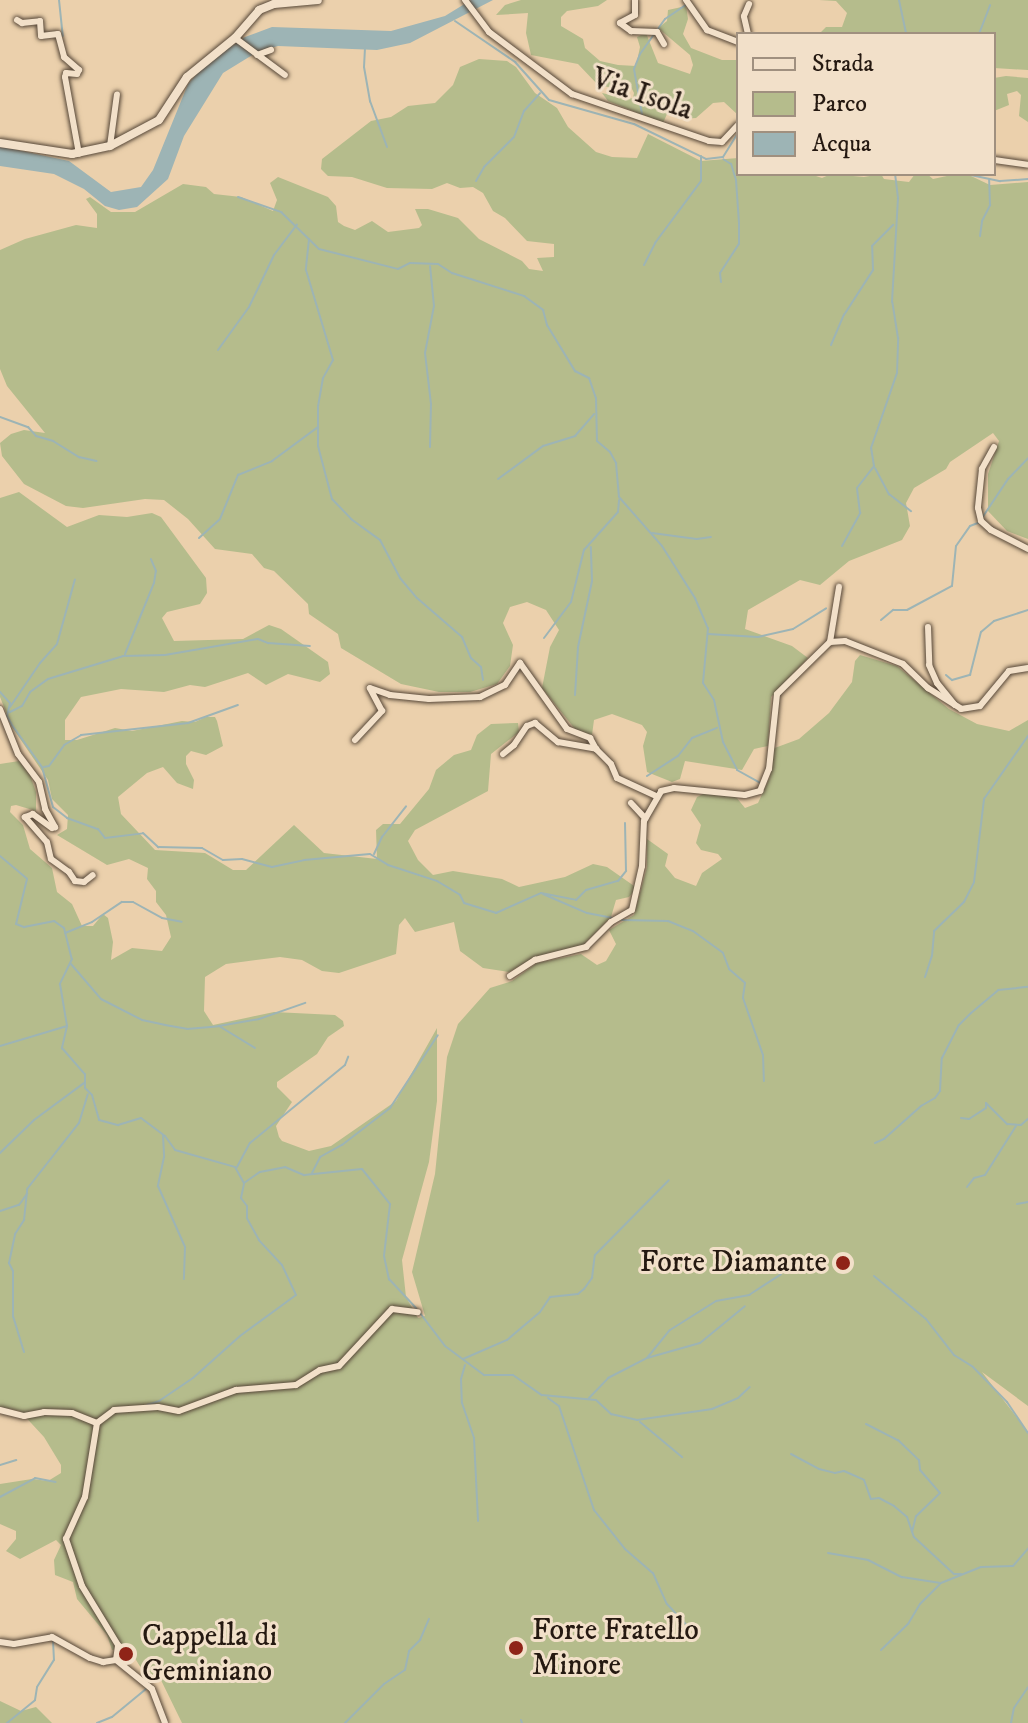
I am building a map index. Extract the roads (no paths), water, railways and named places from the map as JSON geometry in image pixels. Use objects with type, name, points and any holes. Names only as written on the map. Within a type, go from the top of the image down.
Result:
[{"type":"main road","points":[[0,143],[79,154],[110,146],[159,120],[187,77],[236,39],[264,7],[318,0]]},
{"type":"street","points":[[635,0],[635,15],[620,23],[631,31],[657,32],[664,44]]},
{"type":"street","points":[[686,0],[707,30],[736,41]]},
{"type":"street","name":"Via Isola","points":[[465,1],[489,32],[572,94],[709,141],[722,142],[736,127]]},
{"type":"street","points":[[748,32],[744,16],[749,4]]},
{"type":"street","points":[[17,20],[40,21],[41,36],[58,34],[64,57],[79,70],[66,73],[65,77],[79,154]]},
{"type":"street","points":[[236,39],[285,75]]},
{"type":"street","points":[[257,55],[271,50]]},
{"type":"street","points":[[110,146],[117,94]]},
{"type":"street","points":[[996,160],[1028,165]]},
{"type":"street","points":[[994,447],[982,469],[978,508],[981,521],[991,530],[1028,549]]},
{"type":"street","points":[[510,976],[535,960],[586,947],[611,922],[632,910],[642,866],[645,818],[656,796],[669,789],[745,795],[760,791],[769,769],[777,694],[830,642],[839,587]]},
{"type":"street","points":[[928,627],[929,665],[937,683],[961,709]]},
{"type":"street","points":[[830,642],[845,641],[903,664],[928,688],[961,709],[980,706],[1009,671],[1028,668]]},
{"type":"street","points":[[354,730],[356,740],[382,711],[370,690],[372,687],[390,695],[480,697],[505,685],[522,663],[567,729],[590,738],[617,778],[656,796]]},
{"type":"street","points":[[0,709],[18,754],[39,782],[45,809],[55,827],[33,814],[25,817],[47,842],[51,859],[69,872],[75,881],[84,882],[93,875]]},
{"type":"street","points":[[503,754],[534,723],[558,742],[596,749]]},
{"type":"street","points":[[631,803],[645,818]]},
{"type":"street","points":[[116,1660],[118,1645],[82,1586],[66,1539],[85,1497],[97,1423],[114,1410],[158,1407],[179,1411],[236,1390],[296,1385],[320,1370],[339,1366],[392,1309],[418,1312]]},
{"type":"street","points":[[0,1410],[24,1416],[44,1412],[72,1413],[97,1423]]},
{"type":"street","points":[[0,1642],[14,1644],[52,1637],[90,1658],[103,1662],[116,1660],[152,1689],[165,1723]]},
{"type":"water","points":[[471,0],[493,0],[410,43],[377,50],[278,46],[259,51],[223,73],[184,136],[168,179],[137,207],[119,210],[105,206],[84,189],[54,174],[0,166],[0,147],[69,161],[111,192],[141,187],[153,170],[188,84],[205,65],[245,37],[272,27],[391,31],[445,16]]},
{"type":"waterway","points":[[59,0],[63,36]]},
{"type":"waterway","points":[[899,0],[906,32]]},
{"type":"waterway","points":[[642,114],[634,69],[640,54],[665,19],[687,4]]},
{"type":"waterway","points":[[980,32],[990,5]]},
{"type":"waterway","points":[[455,21],[515,62],[549,100],[634,124],[706,159],[723,157],[736,136]]},
{"type":"waterway","points":[[365,48],[364,67],[370,101],[387,147]]},
{"type":"waterway","points":[[476,181],[484,167],[514,137],[524,111],[540,93]]},
{"type":"waterway","points":[[644,265],[655,243],[701,181],[701,156]]},
{"type":"waterway","points":[[721,282],[720,273],[739,244],[736,180],[731,164],[723,159]]},
{"type":"waterway","points":[[842,546],[860,513],[857,488],[874,466],[871,448],[897,373],[898,338],[892,302],[898,198],[895,176]]},
{"type":"waterway","points":[[976,176],[1000,181],[1028,179]]},
{"type":"waterway","points":[[980,236],[982,221],[990,205],[989,180]]},
{"type":"waterway","points":[[238,197],[281,212],[319,249],[398,269],[410,263],[438,264],[452,273],[524,296],[543,310],[547,325],[575,371],[589,378],[596,398],[597,441],[610,452],[616,463],[619,497],[662,546],[695,598],[708,628],[703,683],[714,700],[723,742],[737,770],[760,783]]},
{"type":"waterway","points":[[218,350],[249,307],[274,255],[297,225]]},
{"type":"waterway","points":[[831,345],[844,315],[873,270],[872,246],[893,225]]},
{"type":"waterway","points":[[309,239],[306,270],[333,360],[323,378],[318,406],[318,446],[332,499],[351,519],[380,540],[400,578],[417,598],[462,637],[471,658],[481,667],[483,680]]},
{"type":"waterway","points":[[430,266],[434,306],[425,353],[431,404],[430,447]]},
{"type":"waterway","points":[[498,479],[543,446],[575,436],[594,414]]},
{"type":"waterway","points":[[0,417],[28,427],[36,436],[53,441],[79,457],[97,461]]},
{"type":"waterway","points":[[199,538],[220,519],[238,475],[272,461],[318,427]]},
{"type":"waterway","points":[[982,518],[1008,479],[1028,458]]},
{"type":"waterway","points":[[875,468],[889,494],[911,511]]},
{"type":"waterway","points":[[544,638],[571,602],[584,550],[618,512],[619,500]]},
{"type":"waterway","points":[[881,620],[893,610],[907,610],[952,586],[956,546],[970,526],[978,523]]},
{"type":"waterway","points":[[652,533],[697,539],[711,537]]},
{"type":"waterway","points":[[575,695],[578,647],[592,581],[591,547]]},
{"type":"waterway","points":[[125,654],[154,583],[156,571],[151,559]]},
{"type":"waterway","points":[[10,707],[57,644],[75,579]]},
{"type":"waterway","points":[[708,634],[758,637],[793,629],[826,608]]},
{"type":"waterway","points":[[946,675],[952,680],[970,675],[981,632],[994,621],[1028,610]]},
{"type":"waterway","points":[[10,712],[22,706],[30,692],[48,679],[123,656],[165,655],[258,639],[268,643],[310,646]]},
{"type":"waterway","points":[[0,692],[10,703],[7,716],[12,725],[42,767],[53,807],[67,818],[98,829],[105,838],[143,833],[158,847],[202,848],[223,860],[242,859],[272,867],[304,860],[370,854],[388,865],[437,881],[460,895],[464,903],[496,913],[541,893],[576,900],[586,890],[618,881],[626,871],[625,823]]},
{"type":"waterway","points":[[44,767],[49,766],[64,745],[81,735],[188,723],[238,705]]},
{"type":"waterway","points":[[647,776],[678,756],[692,738],[717,728]]},
{"type":"waterway","points":[[925,977],[932,956],[934,931],[964,902],[974,882],[984,799],[1028,736]]},
{"type":"waterway","points":[[374,854],[382,837],[406,806]]},
{"type":"waterway","points":[[0,856],[27,879],[16,924],[24,927],[54,921],[64,928],[72,959],[60,984],[67,1026],[62,1048],[85,1074],[85,1088],[92,1095],[99,1120],[118,1125],[141,1118],[165,1136],[175,1150],[235,1167],[244,1183],[260,1172],[285,1167],[304,1175],[362,1169],[390,1204],[384,1256],[389,1279],[416,1308]]},
{"type":"waterway","points":[[543,894],[587,913],[612,918]]},
{"type":"waterway","points":[[65,933],[92,922],[122,902],[133,902],[162,918],[182,922]]},
{"type":"waterway","points":[[622,920],[668,921],[693,931],[723,953],[729,969],[745,983],[743,998],[763,1055],[764,1081]]},
{"type":"waterway","points":[[71,964],[101,999],[142,1020],[187,1029],[259,1019],[305,1003]]},
{"type":"waterway","points":[[875,1143],[884,1139],[940,1091],[942,1058],[959,1025],[998,990],[1028,987]]},
{"type":"waterway","points":[[0,1046],[67,1026]]},
{"type":"waterway","points":[[219,1026],[255,1048]]},
{"type":"waterway","points":[[312,1173],[320,1157],[342,1145],[390,1108],[438,1035]]},
{"type":"waterway","points":[[237,1167],[250,1143],[345,1065],[348,1057]]},
{"type":"waterway","points":[[0,1153],[34,1120],[84,1083]]},
{"type":"waterway","points":[[24,1352],[13,1317],[13,1271],[9,1263],[15,1234],[24,1220],[27,1189],[79,1123],[88,1094]]},
{"type":"waterway","points":[[961,1118],[969,1119],[986,1108],[986,1103],[1007,1124],[1021,1125],[1028,1119]]},
{"type":"waterway","points":[[967,1187],[974,1178],[985,1175],[1016,1126]]},
{"type":"waterway","points":[[163,1135],[164,1157],[158,1186],[185,1247],[184,1279]]},
{"type":"waterway","points":[[463,1359],[507,1340],[540,1312],[550,1297],[578,1294],[584,1289],[592,1278],[595,1255],[669,1180]]},
{"type":"waterway","points":[[147,1405],[159,1401],[193,1378],[240,1336],[296,1295],[282,1265],[259,1240],[247,1218],[247,1206],[241,1198],[244,1184]]},
{"type":"waterway","points":[[0,1211],[19,1205],[27,1194]]},
{"type":"waterway","points":[[1017,1204],[1028,1202]]},
{"type":"waterway","points":[[589,1398],[608,1378],[647,1358],[670,1330],[716,1301],[749,1295],[781,1274]]},
{"type":"waterway","points":[[874,1276],[926,1319],[954,1355],[973,1367],[1007,1402],[1028,1433]]},
{"type":"waterway","points":[[647,1358],[700,1343],[745,1306]]},
{"type":"waterway","points":[[420,1313],[445,1346],[484,1375],[513,1375],[542,1395],[596,1400],[611,1414],[637,1420],[712,1409],[738,1398],[750,1387]]},
{"type":"waterway","points":[[465,1365],[461,1379],[462,1403],[474,1438],[478,1521]]},
{"type":"waterway","points":[[548,1398],[559,1406],[594,1510],[625,1549],[653,1573],[667,1604],[691,1630]]},
{"type":"waterway","points":[[640,1422],[682,1457]]},
{"type":"waterway","points":[[866,1424],[898,1440],[919,1460],[920,1470],[940,1493],[916,1516],[912,1532]]},
{"type":"waterway","points":[[791,1454],[819,1469],[835,1473],[844,1471],[864,1480],[871,1499],[879,1498],[894,1506],[907,1517],[914,1537],[954,1574],[961,1574]]},
{"type":"waterway","points":[[0,1465],[16,1460]]},
{"type":"waterway","points":[[0,1497],[35,1478],[56,1482]]},
{"type":"waterway","points":[[828,1553],[868,1560],[902,1577],[941,1583],[981,1567],[1013,1566],[1028,1549]]},
{"type":"waterway","points":[[881,1650],[908,1624],[920,1604],[940,1584]]},
{"type":"waterway","points":[[345,1723],[384,1684],[405,1670],[409,1651],[420,1640],[429,1619]]},
{"type":"waterway","points":[[7,1723],[35,1700],[37,1687],[54,1660],[53,1642]]},
{"type":"waterway","points":[[1011,1723],[1014,1708],[1028,1687]]},
{"type":"waterway","points":[[97,1723],[112,1717],[146,1689]]},
{"type":"place","name":"Forte Diamante","points":[[843,1263]]},
{"type":"place","name":"Forte Fratello Minore","points":[[516,1648]]},
{"type":"place","name":"Cappella di Geminiano","points":[[126,1654]]}]
